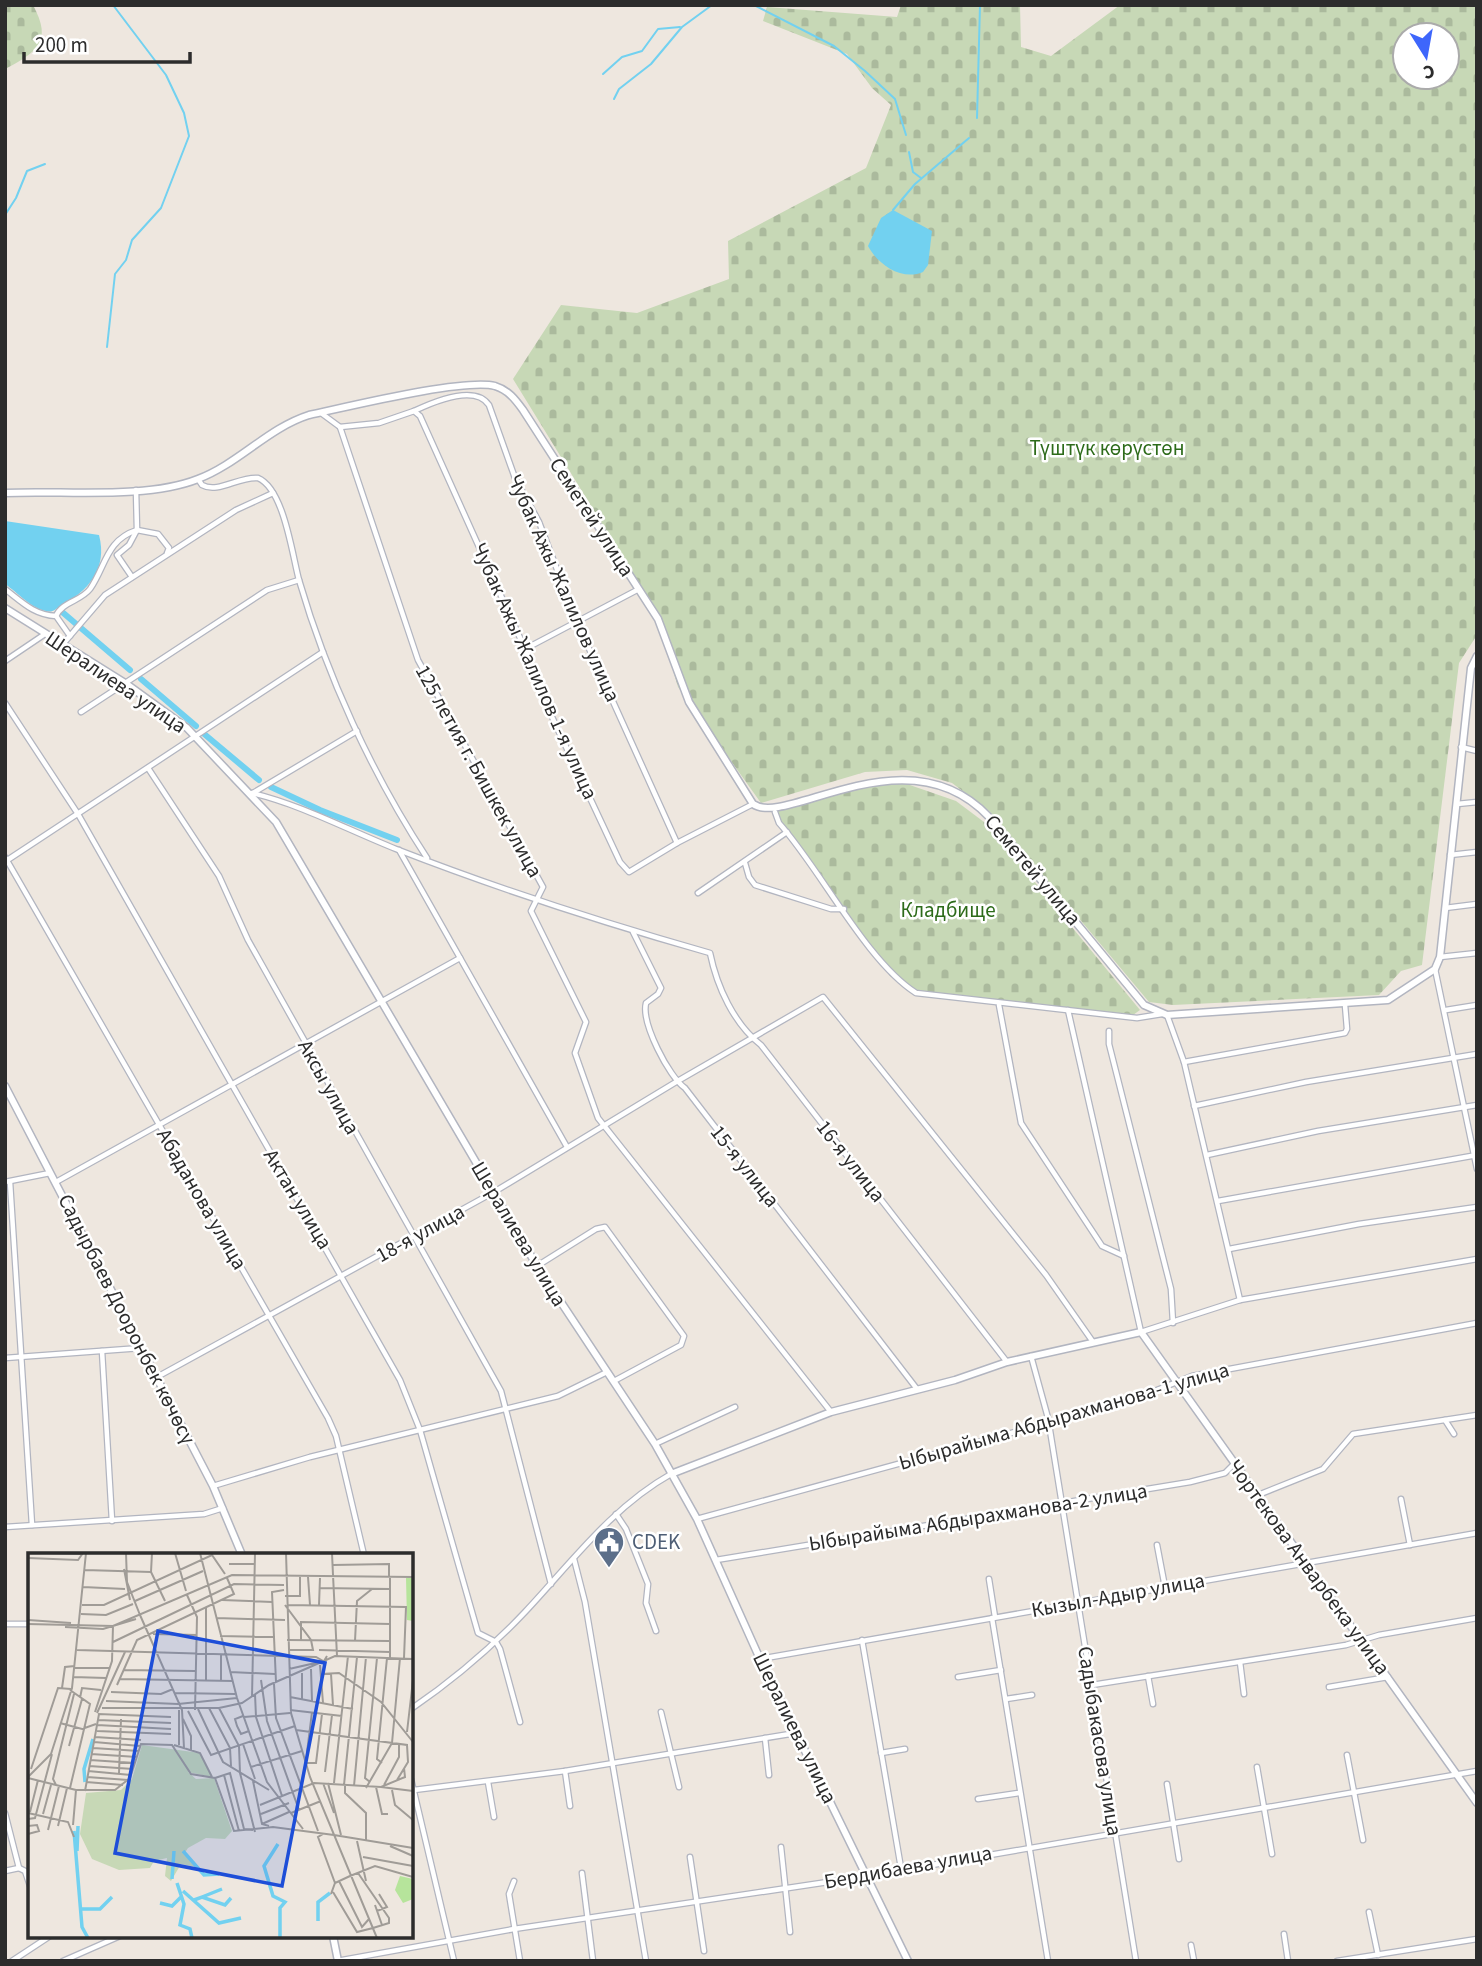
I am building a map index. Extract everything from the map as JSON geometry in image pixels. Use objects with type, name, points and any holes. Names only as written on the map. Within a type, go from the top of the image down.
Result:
[{"type":"street","name":"Семетей улица","points":[[5,493],[173,487],[198,479],[243,456],[289,423],[309,415],[473,384],[491,385],[505,390],[523,410],[662,626],[689,702],[753,804],[769,808],[862,783],[893,779],[922,782],[964,797],[989,817],[1144,1004],[1165,1014]]},
{"type":"street","name":"Чубак Ажы Жалилов улица","points":[[414,411],[459,397],[476,395],[484,398],[515,478],[547,541],[578,622],[677,843]]},
{"type":"street","points":[[320,413],[340,426],[379,423],[414,411]]},
{"type":"street","name":"Чубак Ажы Жалилов 1-я улица","points":[[414,411],[425,426],[525,649],[545,702],[620,862],[629,872],[677,843],[753,804]]},
{"type":"street","name":"125 летия г. Бишкек улица","points":[[340,426],[418,660],[540,882],[543,892],[531,911],[586,1022],[575,1053],[598,1118],[605,1125]]},
{"type":"street","points":[[198,479],[202,485],[212,488],[236,479],[258,478],[273,493],[282,513],[299,580],[324,652],[358,731],[427,858]]},
{"type":"street","points":[[132,577],[117,555],[129,545],[137,530],[136,489]]},
{"type":"street","points":[[63,644],[104,595],[236,510],[273,493]]},
{"type":"street","points":[[56,616],[60,609],[90,590],[114,543],[137,530],[158,534],[169,548],[167,553]]},
{"type":"street","points":[[81,712],[268,590],[299,580]]},
{"type":"street","points":[[5,589],[26,607],[44,615],[56,616]]},
{"type":"street","points":[[525,649],[639,589]]},
{"type":"street","name":"Шералиева улица","points":[[5,608],[125,683],[195,735],[252,793],[299,857],[537,1266],[655,1444],[697,1520],[760,1659],[908,1961]]},
{"type":"street","points":[[56,616],[70,636]]},
{"type":"street","points":[[5,661],[45,634]]},
{"type":"street","points":[[6,860],[324,652]]},
{"type":"street","points":[[1477,656],[1471,668],[1440,957],[1436,969],[1477,1169]]},
{"type":"street","points":[[1468,697],[1477,699]]},
{"type":"street","name":"Актан улица","points":[[5,703],[78,814],[400,1380],[420,1430],[478,1633],[496,1642],[520,1721]]},
{"type":"street","points":[[252,793],[358,731]]},
{"type":"street","points":[[1461,747],[1477,751]]},
{"type":"street","name":"Аксы улица","points":[[148,768],[219,876],[248,940],[501,1391],[551,1584]]},
{"type":"street","points":[[252,793],[284,801],[398,849],[536,901],[633,931]]},
{"type":"street","points":[[1456,805],[1477,802]]},
{"type":"street","points":[[775,812],[787,832],[902,984],[916,993],[1137,1018],[1388,1000],[1436,969]]},
{"type":"street","points":[[698,893],[787,832]]},
{"type":"street","points":[[398,849],[568,1147]]},
{"type":"street","points":[[1450,855],[1477,852]]},
{"type":"street","name":"Абаданова улица","points":[[6,860],[328,1418],[340,1450],[364,1553]]},
{"type":"street","points":[[745,863],[748,877],[755,885],[831,909],[844,909]]},
{"type":"street","points":[[1444,908],[1477,904]]},
{"type":"street","name":"16-я улица","points":[[633,931],[710,953],[718,983],[745,1033],[769,1056],[1007,1362]]},
{"type":"street","name":"15-я улица","points":[[633,931],[661,988],[659,994],[646,1003],[646,1022],[676,1082],[694,1099],[917,1389]]},
{"type":"street","points":[[1440,957],[1477,953]]},
{"type":"street","points":[[56,1182],[460,958]]},
{"type":"street","name":"18-я улица","points":[[157,1377],[494,1192],[676,1082],[823,998],[1046,1275],[1093,1342]]},
{"type":"street","points":[[999,1004],[1021,1123],[1102,1246],[1124,1256]]},
{"type":"street","points":[[1184,1062],[1345,1033],[1348,1029],[1345,1004]]},
{"type":"street","points":[[1446,1010],[1477,1005]]},
{"type":"street","points":[[1068,1010],[1083,1086],[1141,1332]]},
{"type":"street","points":[[1165,1014],[1184,1062],[1240,1300]]},
{"type":"street","points":[[1109,1031],[1109,1044],[1127,1125],[1171,1289],[1173,1323]]},
{"type":"street","points":[[1195,1106],[1306,1082],[1477,1054]]},
{"type":"street","name":"Садырбаев Дооронбек көчөсү","points":[[5,1086],[214,1486],[241,1553]]},
{"type":"street","points":[[1207,1155],[1318,1131],[1477,1105]]},
{"type":"street","points":[[605,1125],[831,1412]]},
{"type":"street","points":[[1218,1201],[1476,1155]]},
{"type":"street","points":[[32,1525],[8,1182],[51,1172]]},
{"type":"street","points":[[1229,1249],[1359,1224],[1477,1207]]},
{"type":"street","points":[[537,1266],[596,1228],[604,1227],[658,1297],[684,1336],[681,1345],[614,1381]]},
{"type":"street","points":[[413,1707],[496,1642],[641,1490],[671,1474],[831,1412],[1007,1362],[1141,1332],[1240,1300],[1477,1258]]},
{"type":"street","name":"Ыбырайыма Абдырахманова-1 улица","points":[[697,1520],[1132,1400],[1206,1373],[1477,1323]]},
{"type":"street","name":"Чортекова Анварбека улица","points":[[1141,1332],[1477,1803]]},
{"type":"street","points":[[5,1359],[141,1348]]},
{"type":"street","points":[[102,1351],[112,1521]]},
{"type":"street","name":"Садыбакасова улица","points":[[1031,1356],[1048,1422],[1136,1961]]},
{"type":"street","points":[[214,1486],[340,1450],[558,1396],[608,1372]]},
{"type":"street","points":[[655,1444],[735,1407]]},
{"type":"street","points":[[1258,1495],[1323,1469],[1353,1434],[1477,1415]]},
{"type":"street","points":[[1445,1420],[1454,1434]]},
{"type":"street","name":"Ыбырайыма Абдырахманова-2 улица","points":[[716,1560],[1190,1482],[1225,1473],[1235,1463]]},
{"type":"street","points":[[1401,1499],[1409,1545]]},
{"type":"street","points":[[5,1527],[204,1514],[223,1508]]},
{"type":"street","points":[[616,1514],[626,1529],[648,1584],[646,1603],[656,1631]]},
{"type":"street","name":"Кызыл-Адыр улица","points":[[760,1659],[1477,1532]]},
{"type":"street","points":[[1157,1545],[1165,1587]]},
{"type":"street","points":[[574,1559],[580,1574],[646,1961]]},
{"type":"street","points":[[989,1579],[1019,1793],[1048,1961]]},
{"type":"street","points":[[1092,1685],[1240,1662],[1477,1618]]},
{"type":"street","points":[[5,1624],[28,1624]]},
{"type":"street","points":[[862,1640],[901,1868]]},
{"type":"street","points":[[1240,1662],[1244,1694]]},
{"type":"street","points":[[958,1677],[1001,1670]]},
{"type":"street","points":[[1148,1676],[1153,1704]]},
{"type":"street","points":[[1329,1687],[1388,1677]]},
{"type":"street","points":[[1006,1699],[1032,1695]]},
{"type":"street","points":[[662,1712],[679,1787]]},
{"type":"street","points":[[414,1790],[488,1782],[796,1732]]},
{"type":"street","points":[[765,1738],[769,1775]]},
{"type":"street","points":[[881,1753],[905,1749]]},
{"type":"street","points":[[1347,1755],[1363,1840]]},
{"type":"street","points":[[1257,1767],[1272,1854]]},
{"type":"street","points":[[565,1770],[570,1806]]},
{"type":"street","name":"Бердибаева улица","points":[[338,1961],[695,1900],[868,1876],[901,1868],[1115,1835],[1477,1771]]},
{"type":"street","points":[[488,1782],[494,1816]]},
{"type":"street","points":[[1167,1784],[1179,1859]]},
{"type":"street","points":[[413,1786],[441,1896],[454,1961]]},
{"type":"street","points":[[978,1799],[1019,1793]]},
{"type":"street","points":[[5,1813],[19,1868]]},
{"type":"street","points":[[781,1847],[790,1932]]},
{"type":"street","points":[[690,1857],[704,1951]]},
{"type":"street","points":[[5,1871],[19,1868],[25,1871],[28,1880]]},
{"type":"street","points":[[582,1873],[593,1961]]},
{"type":"street","points":[[514,1881],[509,1894],[520,1961]]},
{"type":"street","points":[[1369,1912],[1378,1955]]},
{"type":"street","points":[[1284,1934],[1288,1961]]},
{"type":"street","points":[[12,1961],[46,1938]]},
{"type":"street","points":[[63,1961],[115,1938]]},
{"type":"street","points":[[333,1938],[338,1961]]},
{"type":"street","points":[[1337,1961],[1477,1939]]},
{"type":"street","points":[[1191,1945],[1194,1961]]},
{"type":"green space","points":[[5,5],[33,5],[42,28],[39,44],[33,51],[5,69]]},
{"type":"green space","name":"Түштүк көрүстөн","points":[[901,5],[1020,5],[1021,47],[1051,56],[1120,5],[1477,5],[1477,635],[1459,663],[1422,965],[1401,971],[1379,995],[1173,1005],[1149,1002],[989,811],[952,783],[907,770],[865,772],[761,803],[678,687],[655,610],[513,379],[561,305],[637,313],[729,279],[728,241],[866,168],[891,105],[872,88],[847,54],[763,21],[767,7],[897,17]]},
{"type":"green space","name":"Кладбище","points":[[873,784],[907,784],[956,801],[988,825],[1140,1010],[1133,1015],[919,994],[890,976],[781,827],[775,812]]},
{"type":"water","points":[[893,210],[932,231],[928,265],[923,272],[907,274],[891,270],[868,246],[881,218]]},
{"type":"water","points":[[5,521],[99,535],[101,558],[93,578],[80,593],[52,611],[41,610],[30,604],[5,584]]},
{"type":"waterway","points":[[107,347],[115,274],[126,260],[132,240],[161,208],[189,136],[184,113],[166,75],[113,5]]},
{"type":"waterway","points":[[614,99],[619,89],[651,64],[682,27],[712,5]]},
{"type":"waterway","points":[[754,5],[834,46],[865,71],[895,99],[906,135]]},
{"type":"waterway","points":[[977,118],[980,5]]},
{"type":"waterway","points":[[603,74],[622,57],[642,51],[658,29],[680,27]]},
{"type":"waterway","points":[[893,210],[915,184],[969,138]]},
{"type":"waterway","points":[[909,152],[913,172],[921,178]]},
{"type":"waterway","points":[[5,215],[16,198],[27,171],[45,164]]},
{"type":"waterway","points":[[61,611],[130,670]]},
{"type":"waterway","points":[[141,679],[196,726]]},
{"type":"waterway","points":[[203,733],[259,780]]},
{"type":"waterway","points":[[271,787],[320,810],[397,840]]},
{"type":"place","name":"CDEK","points":[[609,1569]]}]
